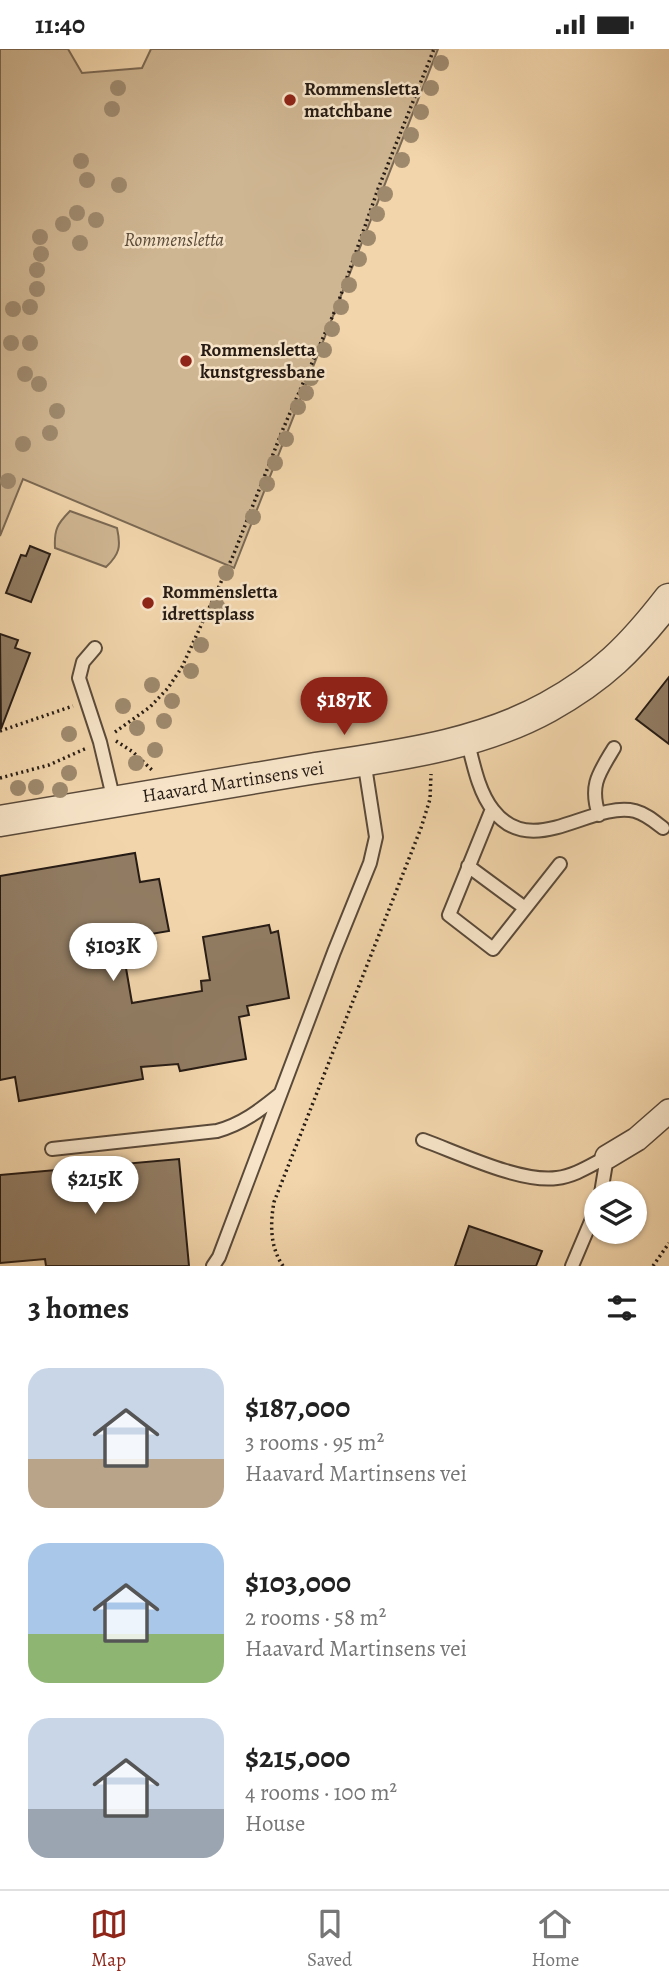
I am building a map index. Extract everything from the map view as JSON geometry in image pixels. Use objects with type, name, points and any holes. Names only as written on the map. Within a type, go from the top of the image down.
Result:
[{"type":"street","name":"Haavard Martinsens vei","points":[[0,821],[364,760],[467,739],[520,721],[545,709],[600,675],[638,639],[669,599]]},
{"type":"street","points":[[607,1157],[637,1139],[669,1111]]},
{"type":"lane","points":[[95,648],[83,662],[79,678],[85,701],[104,739],[114,801]]},
{"type":"lane","points":[[467,739],[479,780],[492,809],[508,824],[533,830],[571,825],[622,810],[645,814],[663,828]]},
{"type":"lane","points":[[598,815],[594,787],[598,774],[614,748]]},
{"type":"lane","points":[[214,1266],[370,863],[376,837],[364,760]]},
{"type":"lane","points":[[492,809],[449,915],[493,949],[560,864]]},
{"type":"lane","points":[[468,866],[525,908]]},
{"type":"lane","points":[[52,1149],[217,1131],[252,1117],[280,1094]]},
{"type":"lane","points":[[423,1140],[523,1176],[542,1179],[576,1173],[607,1157]]},
{"type":"lane","points":[[603,1181],[607,1157]]},
{"type":"lane","points":[[572,1266],[584,1238]]},
{"type":"path","points":[[0,778],[49,765],[104,739],[150,706],[168,688],[182,667],[233,556],[283,429],[337,306],[378,189],[434,49]]},
{"type":"path","points":[[0,731],[85,701]]},
{"type":"path","points":[[104,739],[149,765],[156,775],[162,793]]},
{"type":"path","points":[[284,1266],[274,1246],[271,1229],[274,1202],[421,828],[431,788],[426,748]]},
{"type":"path","points":[[653,1266],[669,1243]]},
{"type":"green space","name":"Rommensletta","points":[[0,49],[68,49],[82,73],[142,68],[151,49],[438,49],[234,568],[23,479],[0,536]]},
{"type":"green space","points":[[70,511],[117,528],[118,549],[106,567],[55,548],[57,528]]},
{"type":"building","points":[[30,546],[50,554],[31,602],[6,593],[21,555],[26,556]]},
{"type":"building","points":[[0,634],[18,640],[15,648],[30,653],[1,729]]},
{"type":"building","points":[[669,677],[669,744],[636,719]]},
{"type":"building","points":[[135,853],[140,882],[159,879],[169,931],[121,939],[132,1003],[202,991],[201,981],[210,980],[203,937],[269,925],[271,933],[278,931],[289,998],[247,1006],[249,1015],[239,1017],[246,1059],[180,1071],[178,1064],[141,1067],[143,1079],[19,1101],[15,1077],[0,1080],[0,876]]},
{"type":"building","points":[[179,1159],[189,1266],[46,1266],[45,1259],[0,1263],[0,1175]]},
{"type":"building","points":[[469,1226],[542,1251],[536,1266],[455,1266]]},
{"type":"place","name":"Rommensletta matchbane","points":[[290,100]]},
{"type":"place","name":"Rommensletta kunstgressbane","points":[[186,361]]},
{"type":"place","name":"Rommensletta idrettsplass","points":[[148,603]]}]
